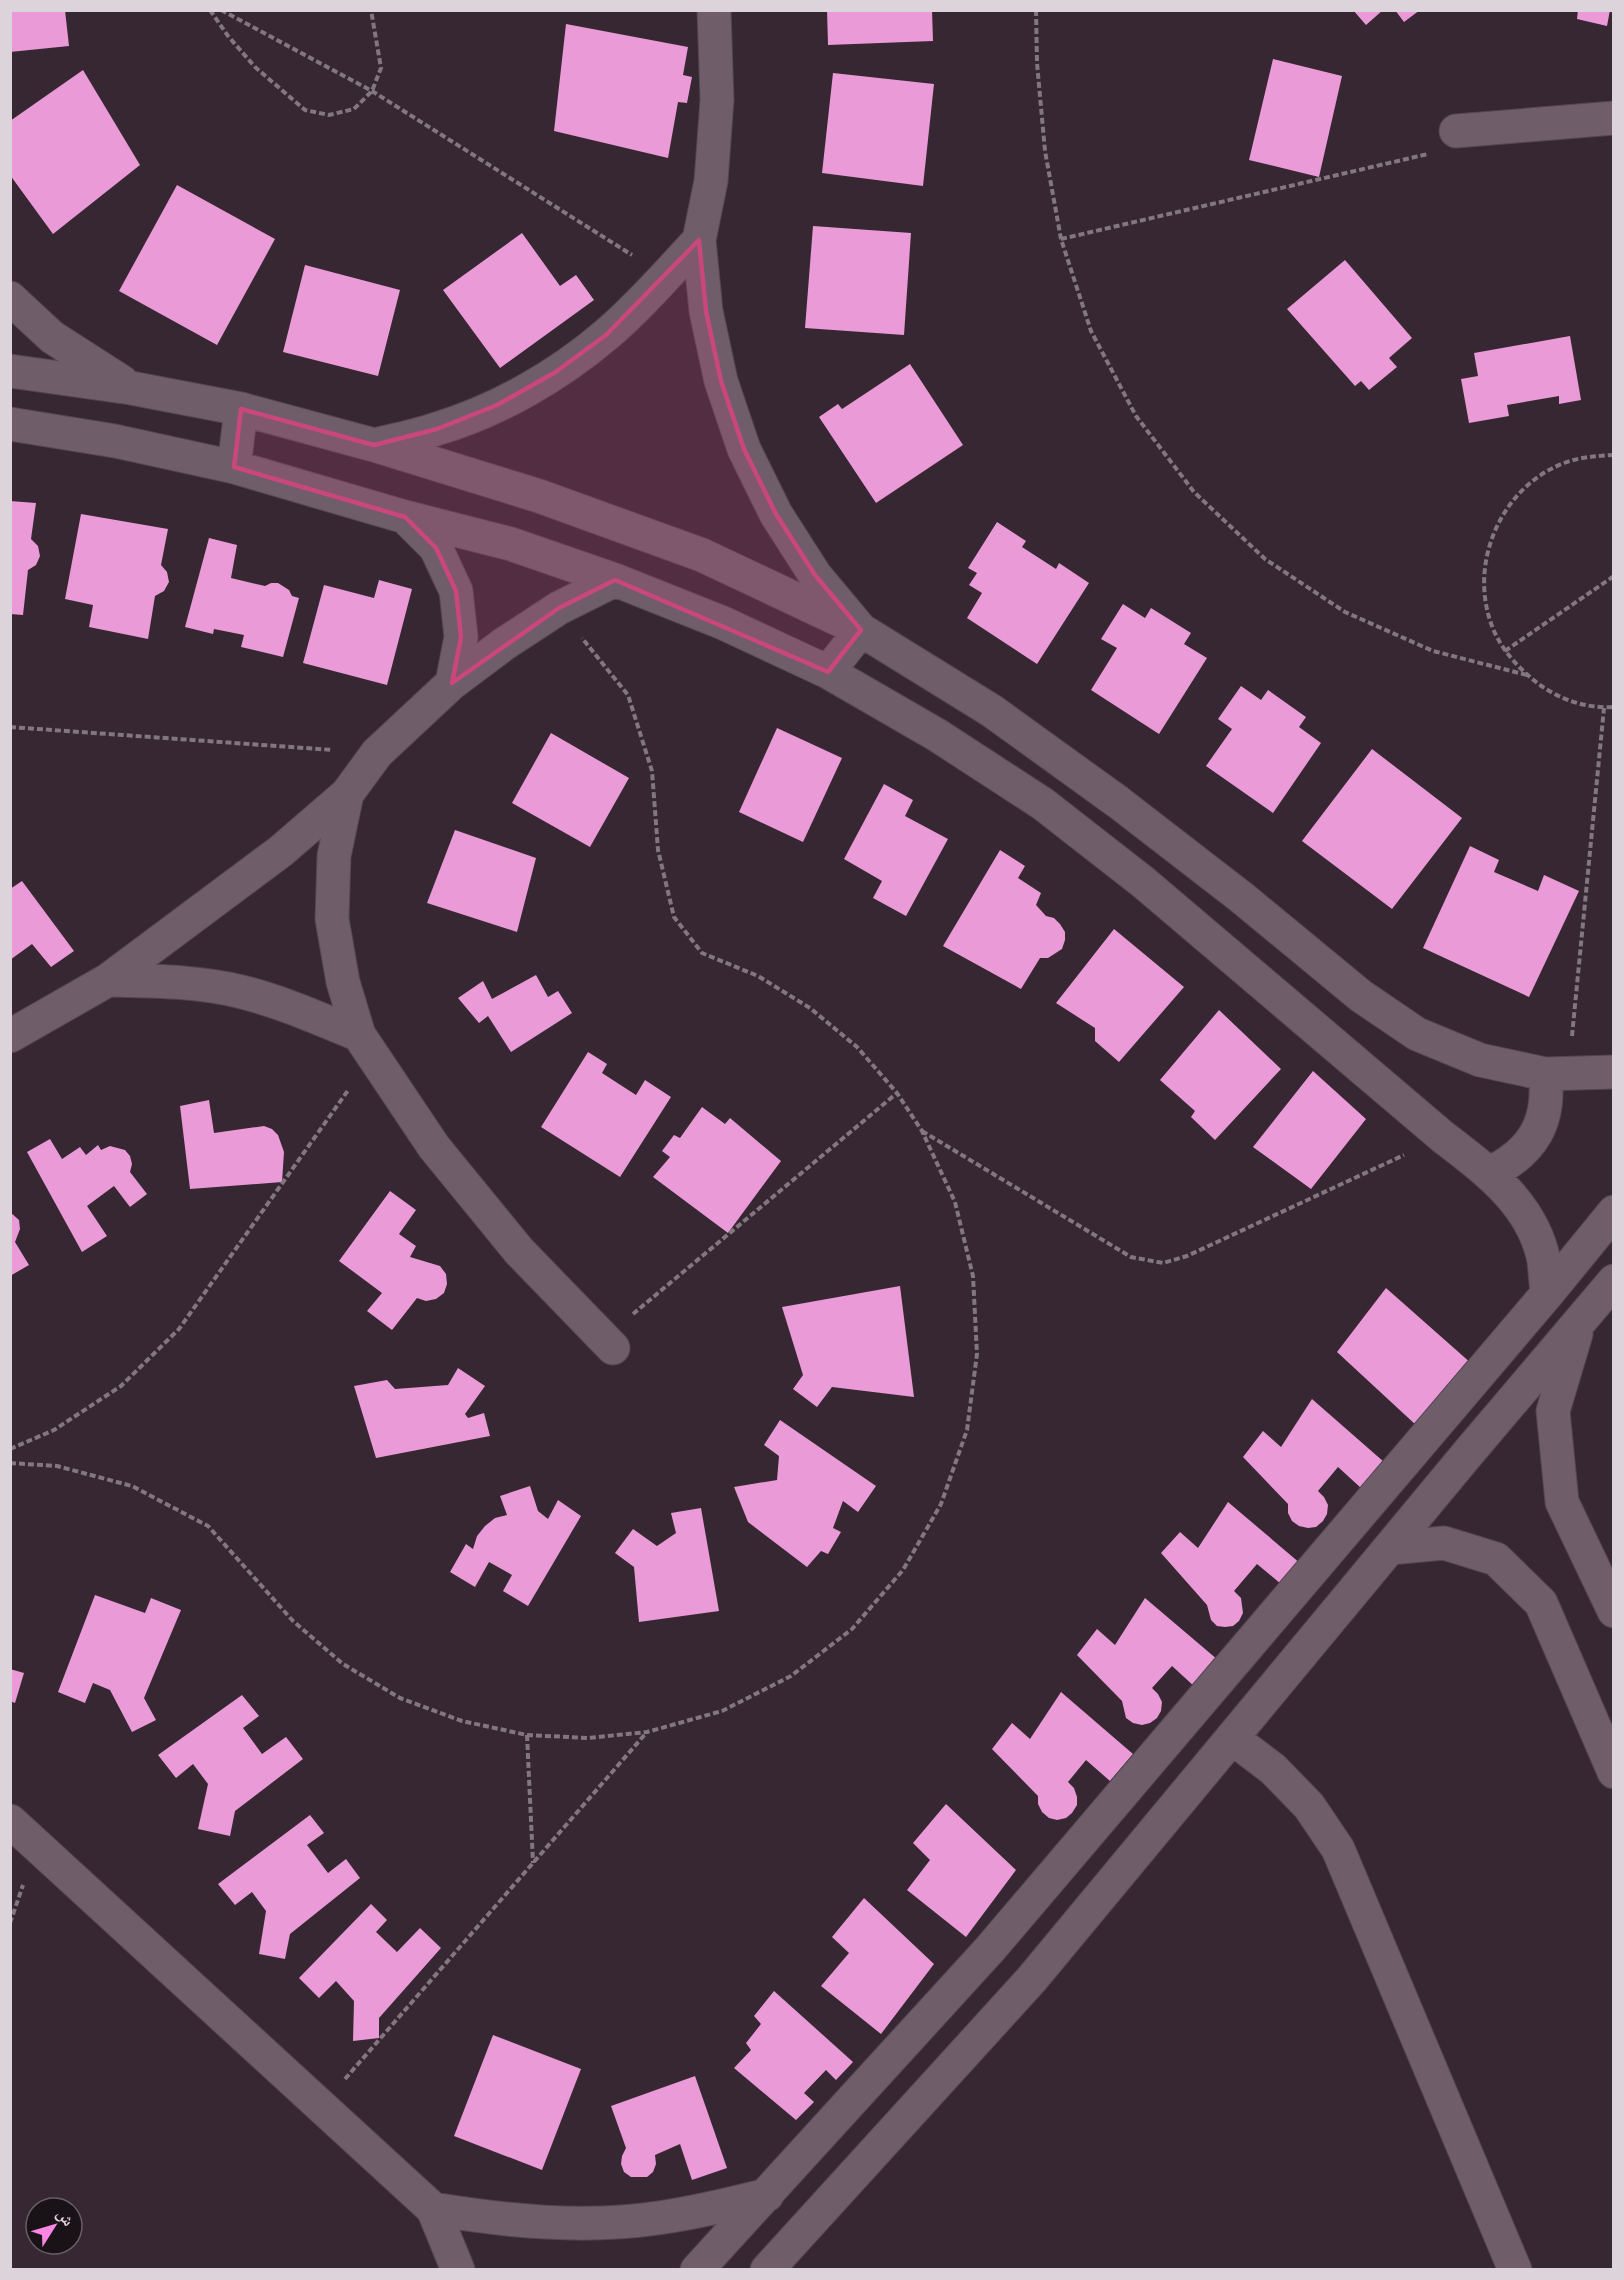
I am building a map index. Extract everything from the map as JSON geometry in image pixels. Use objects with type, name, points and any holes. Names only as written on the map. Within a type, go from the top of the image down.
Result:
[{"type":"street","points":[[714,10],[716,111],[711,181],[699,240],[706,311],[721,381],[744,449],[776,514],[815,575],[861,630]]},
{"type":"street","points":[[1467,130],[1614,118]]},
{"type":"street","points":[[374,445],[437,429],[497,405],[554,373],[606,335],[699,240]]},
{"type":"street","points":[[10,298],[52,337],[131,388]]},
{"type":"street","points":[[10,371],[131,388],[241,409],[374,445],[539,496],[702,555],[861,630],[992,711],[1118,802],[1241,897],[1361,996],[1418,1034],[1480,1060],[1557,1073],[1614,1072]]},
{"type":"street","points":[[234,467],[241,409]]},
{"type":"street","points":[[10,424],[115,441],[234,467],[405,517],[511,544],[615,580],[723,624],[828,672],[937,735],[1043,804],[1143,882],[1443,1137],[1490,1173],[1507,1190],[1530,1222],[1543,1259],[1547,1294]]},
{"type":"street","points":[[405,517],[436,548],[456,591],[461,637],[452,683]]},
{"type":"street","points":[[10,1036],[108,980],[281,851],[347,794],[376,753],[452,683],[504,644],[559,608],[615,580]]},
{"type":"street","points":[[828,672],[861,630]]},
{"type":"street","points":[[347,794],[334,856],[332,919],[343,982],[365,1045],[434,1147],[519,1251],[608,1343]]},
{"type":"street","points":[[108,980],[175,982],[241,992],[305,1012],[365,1045]]},
{"type":"street","points":[[1490,1173],[1508,1164],[1524,1151],[1536,1134],[1557,1073]]},
{"type":"street","points":[[697,2270],[990,1950],[1614,1212]]},
{"type":"street","points":[[768,2269],[1031,1980],[1614,1281]]},
{"type":"street","points":[[1580,1321],[1553,1411],[1562,1502],[1614,1611]]},
{"type":"street","points":[[1390,1548],[1444,1543],[1496,1559],[1541,1603],[1614,1772]]},
{"type":"street","points":[[1232,1738],[1273,1769],[1309,1806],[1338,1849],[1515,2270]]},
{"type":"street","points":[[10,1821],[433,2209],[458,2270]]},
{"type":"street","points":[[990,1950],[1031,1980]]},
{"type":"street","points":[[433,2209],[511,2220],[601,2222],[657,2218],[712,2209],[767,2195]]},
{"type":"path","points":[[210,10],[228,36],[255,67],[305,110],[329,115],[354,109],[372,91],[381,68],[371,10]]},
{"type":"path","points":[[220,10],[372,91],[665,276]]},
{"type":"path","points":[[1036,10],[1037,63],[1044,140],[1061,239],[1091,331],[1136,416],[1194,492],[1241,537],[1265,559],[1345,612],[1433,651],[1527,675]]},
{"type":"path","points":[[1061,239],[1423,156],[1452,145],[1467,130]]},
{"type":"path","points":[[1614,455],[1590,456],[1563,464],[1538,477],[1516,495],[1500,518],[1489,543],[1484,570],[1485,598],[1492,626],[1505,651],[1527,675],[1550,692],[1576,703],[1604,708],[1614,707]]},
{"type":"path","points":[[1505,651],[1614,576]]},
{"type":"path","points":[[1557,1073],[1604,708]]},
{"type":"path","points":[[10,727],[376,753]]},
{"type":"path","points":[[10,1449],[54,1430],[121,1386],[179,1329],[365,1045]]},
{"type":"path","points":[[608,1343],[897,1093]]},
{"type":"path","points":[[922,1131],[1131,1257],[1163,1263],[1187,1256],[1443,1137]]},
{"type":"path","points":[[321,2107],[647,1732]]},
{"type":"path","points":[[527,1735],[533,1863]]},
{"type":"highlighted area","points":[[699,240],[706,311],[721,381],[744,449],[776,514],[815,575],[861,630],[828,672],[615,580],[559,608],[452,683],[461,637],[456,591],[436,548],[405,517],[234,467],[241,409],[374,445],[437,429],[497,405],[554,373],[606,335]]},
{"type":"building","points":[[10,10],[65,10],[69,46],[10,52]]},
{"type":"building","points":[[827,10],[932,10],[933,41],[828,45]]},
{"type":"building","points":[[1353,10],[1383,10],[1366,25]]},
{"type":"building","points":[[1395,10],[1420,10],[1404,22]]},
{"type":"building","points":[[1578,10],[1610,10],[1607,26],[1577,19]]},
{"type":"building","points":[[566,24],[688,47],[683,75],[692,77],[687,103],[678,102],[668,158],[554,131]]},
{"type":"building","points":[[1273,59],[1342,76],[1319,177],[1249,160]]},
{"type":"building","points":[[83,70],[140,165],[53,234],[10,175],[10,121]]},
{"type":"building","points":[[833,73],[934,84],[923,186],[822,173]]},
{"type":"building","points":[[177,185],[275,239],[217,345],[119,291]]},
{"type":"building","points":[[813,226],[911,233],[904,335],[805,328]]},
{"type":"building","points":[[522,233],[560,286],[576,275],[594,300],[500,368],[443,290]]},
{"type":"building","points":[[1345,260],[1412,338],[1389,358],[1397,367],[1369,390],[1361,381],[1355,386],[1287,309]]},
{"type":"building","points":[[305,265],[400,290],[378,376],[283,352]]},
{"type":"building","points":[[1570,336],[1581,400],[1559,404],[1559,396],[1507,405],[1509,416],[1469,423],[1461,379],[1478,376],[1474,353]]},
{"type":"building","points":[[910,364],[963,445],[876,503],[819,417],[838,404],[842,409]]},
{"type":"building","points":[[10,501],[36,503],[31,539],[38,546],[40,556],[36,565],[28,570],[23,615],[10,614]]},
{"type":"building","points":[[81,514],[168,529],[161,565],[167,572],[169,582],[164,591],[155,596],[148,639],[89,627],[93,605],[65,599]]},
{"type":"building","points":[[997,522],[1026,541],[1022,547],[1056,569],[1059,563],[1089,583],[1037,664],[967,618],[982,593],[969,585],[977,573],[968,568]]},
{"type":"building","points":[[209,538],[237,545],[231,578],[265,586],[278,583],[289,590],[292,596],[299,598],[283,657],[241,647],[244,635],[214,629],[213,634],[185,627]]},
{"type":"building","points":[[379,580],[412,589],[387,685],[303,663],[324,585],[374,598]]},
{"type":"building","points":[[1123,604],[1145,618],[1151,608],[1191,633],[1184,644],[1207,658],[1159,734],[1091,690],[1117,648],[1101,639]]},
{"type":"building","points":[[1241,686],[1261,700],[1268,690],[1306,717],[1299,727],[1321,743],[1273,813],[1206,766],[1232,729],[1218,719]]},
{"type":"building","points":[[777,728],[842,758],[803,842],[739,812]]},
{"type":"building","points":[[551,733],[629,778],[590,847],[512,803]]},
{"type":"building","points":[[1372,749],[1462,818],[1392,909],[1302,841]]},
{"type":"building","points":[[884,784],[913,800],[905,816],[948,839],[906,916],[873,898],[882,881],[844,859]]},
{"type":"building","points":[[455,830],[536,858],[517,932],[427,903]]},
{"type":"building","points":[[1470,846],[1499,860],[1494,872],[1538,891],[1544,875],[1579,891],[1529,997],[1423,948]]},
{"type":"building","points":[[1000,850],[1025,866],[1018,878],[1041,893],[1036,905],[1046,916],[1054,918],[1065,932],[1062,949],[1048,958],[1040,958],[1021,989],[943,946]]},
{"type":"building","points":[[22,881],[74,951],[51,967],[32,944],[10,960],[10,889]]},
{"type":"building","points":[[1114,929],[1184,987],[1119,1062],[1095,1041],[1095,1028],[1056,1003]]},
{"type":"building","points":[[536,975],[548,997],[558,991],[572,1013],[511,1052],[488,1016],[479,1023],[458,998],[483,981],[492,999]]},
{"type":"building","points":[[1219,1010],[1281,1069],[1215,1140],[1191,1117],[1195,1111],[1160,1080]]},
{"type":"building","points":[[588,1052],[607,1064],[602,1073],[636,1095],[645,1080],[671,1097],[620,1177],[541,1127]]},
{"type":"building","points":[[1313,1071],[1366,1119],[1311,1189],[1253,1147]]},
{"type":"building","points":[[209,1100],[214,1133],[264,1126],[272,1129],[278,1135],[284,1152],[282,1182],[190,1189],[180,1106]]},
{"type":"building","points":[[702,1107],[725,1124],[730,1118],[781,1161],[728,1233],[653,1177],[670,1157],[662,1151],[674,1135],[680,1138]]},
{"type":"building","points":[[50,1139],[62,1159],[80,1147],[86,1155],[98,1145],[101,1150],[110,1146],[125,1150],[132,1164],[130,1172],[147,1194],[130,1207],[114,1186],[87,1206],[107,1236],[82,1252],[27,1152]]},
{"type":"building","points":[[390,1191],[416,1210],[399,1234],[416,1246],[410,1257],[440,1266],[446,1274],[447,1284],[444,1293],[436,1299],[426,1301],[417,1298],[392,1330],[367,1311],[382,1293],[339,1261]]},
{"type":"building","points":[[10,1212],[19,1220],[20,1229],[15,1242],[29,1265],[10,1276]]},
{"type":"building","points":[[900,1286],[914,1397],[832,1387],[817,1407],[793,1389],[803,1375],[782,1307]]},
{"type":"building","points":[[1386,1288],[1472,1364],[1417,1426],[1337,1352]]},
{"type":"building","points":[[458,1368],[485,1386],[465,1414],[468,1418],[484,1413],[490,1436],[376,1458],[354,1386],[387,1380],[395,1389],[448,1385]]},
{"type":"building","points":[[1312,1399],[1384,1462],[1361,1488],[1338,1467],[1318,1491],[1328,1505],[1327,1514],[1316,1527],[1308,1528],[1292,1521],[1288,1513],[1288,1504],[1243,1457],[1263,1431],[1281,1447]]},
{"type":"building","points":[[780,1420],[876,1486],[858,1512],[843,1501],[833,1528],[841,1532],[828,1554],[821,1551],[807,1567],[748,1522],[734,1487],[777,1480],[779,1456],[764,1445]]},
{"type":"building","points":[[530,1486],[538,1511],[548,1519],[558,1500],[581,1516],[528,1606],[503,1591],[512,1575],[489,1562],[475,1587],[450,1572],[466,1544],[473,1549],[477,1536],[485,1526],[495,1518],[507,1515],[500,1496]]},
{"type":"building","points":[[1228,1502],[1301,1564],[1281,1584],[1257,1564],[1234,1591],[1241,1598],[1243,1613],[1239,1621],[1233,1626],[1225,1627],[1217,1626],[1211,1620],[1207,1605],[1161,1553],[1180,1532],[1198,1548]]},
{"type":"building","points":[[701,1508],[719,1611],[639,1622],[634,1567],[615,1553],[633,1529],[657,1546],[676,1533],[671,1513]]},
{"type":"building","points":[[95,1595],[145,1613],[151,1598],[181,1610],[144,1698],[156,1720],[132,1732],[110,1690],[93,1683],[85,1703],[58,1692]]},
{"type":"building","points":[[1145,1598],[1218,1660],[1195,1687],[1172,1666],[1152,1688],[1162,1702],[1161,1711],[1157,1718],[1142,1725],[1126,1718],[1122,1701],[1077,1655],[1097,1629],[1115,1645]]},
{"type":"building","points":[[10,1669],[24,1673],[15,1703],[10,1701]]},
{"type":"building","points":[[1061,1692],[1133,1754],[1110,1781],[1086,1760],[1068,1782],[1074,1788],[1077,1805],[1066,1818],[1057,1820],[1049,1818],[1042,1812],[1038,1804],[1038,1796],[992,1749],[1012,1723],[1030,1739]]},
{"type":"building","points":[[242,1695],[259,1716],[243,1728],[262,1754],[286,1737],[303,1759],[235,1811],[230,1836],[198,1829],[208,1784],[193,1764],[176,1778],[158,1755]]},
{"type":"building","points":[[946,1804],[1016,1870],[966,1937],[907,1890],[930,1860],[913,1843]]},
{"type":"building","points":[[310,1815],[324,1833],[307,1845],[328,1873],[346,1859],[360,1878],[290,1934],[285,1959],[259,1954],[266,1911],[252,1892],[235,1905],[218,1884]]},
{"type":"building","points":[[864,1898],[934,1964],[881,2034],[821,1986],[849,1953],[832,1937]]},
{"type":"building","points":[[371,1904],[387,1920],[376,1932],[397,1952],[420,1928],[441,1948],[379,2018],[379,2038],[353,2041],[354,2001],[336,1981],[319,1998],[299,1978]]},
{"type":"building","points":[[774,1991],[853,2062],[836,2080],[826,2070],[804,2093],[814,2102],[796,2120],[734,2068],[751,2050],[746,2043],[761,2024],[754,2016]]},
{"type":"building","points":[[493,2035],[581,2069],[542,2170],[454,2136]]},
{"type":"building","points":[[695,2076],[727,2168],[692,2180],[680,2144],[655,2155],[656,2164],[653,2172],[647,2177],[631,2177],[624,2172],[621,2164],[626,2148],[611,2106]]}]
